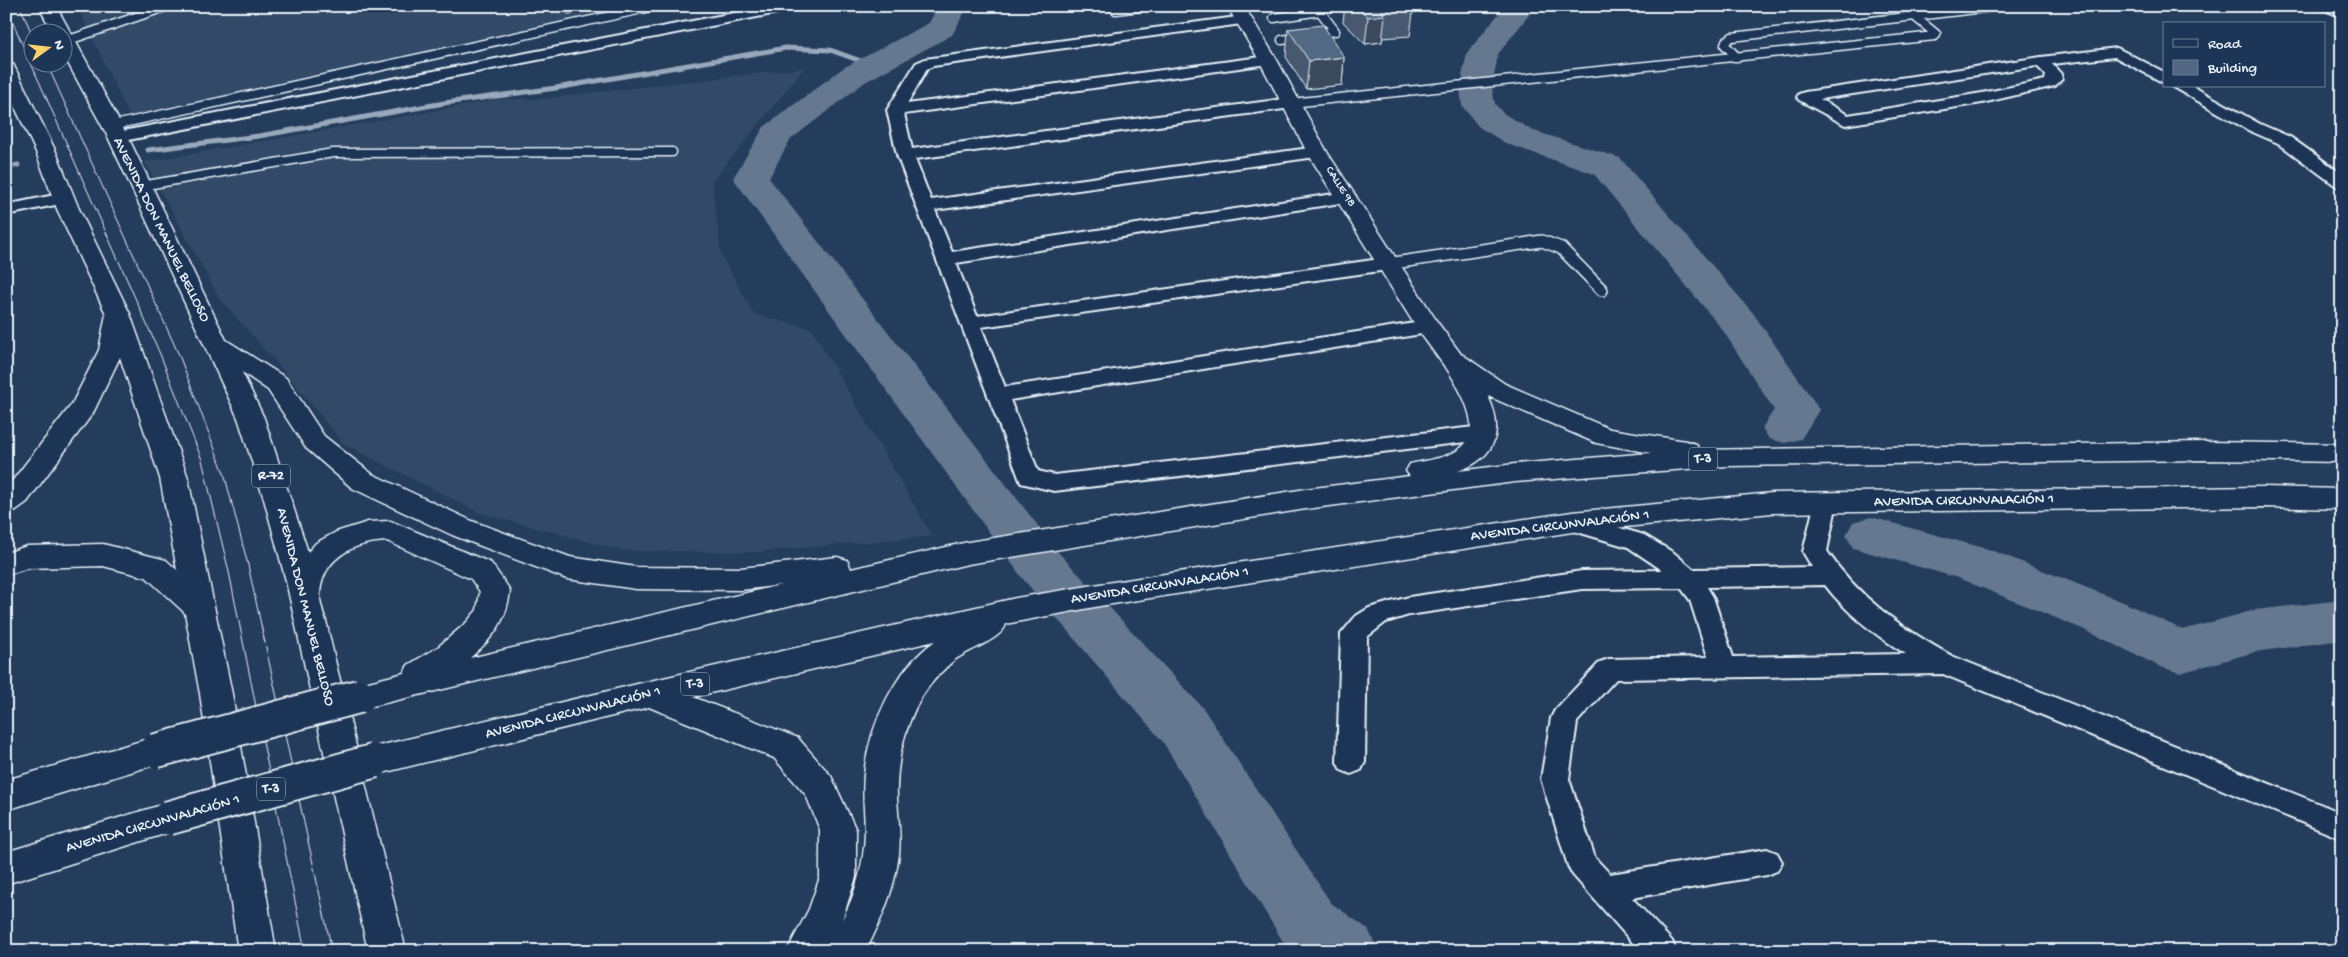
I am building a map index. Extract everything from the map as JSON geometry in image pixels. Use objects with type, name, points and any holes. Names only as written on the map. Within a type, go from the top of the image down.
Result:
[{"type":"main road","name":"AVENIDA DON MANUEL BELLOSO","points":[[47,6],[56,22]]},
{"type":"main road","name":"CALLE 98","points":[[1239,10],[1317,152],[1428,327],[1454,361]]},
{"type":"main road","name":"AVENIDA DON MANUEL BELLOSO","points":[[72,53],[141,186],[251,418],[278,499],[305,600],[388,940]]},
{"type":"main road","points":[[6,68],[46,152],[64,198],[118,314],[174,478],[216,694],[257,951]]},
{"type":"main road","points":[[6,503],[17,495],[84,406],[111,350],[118,314]]},
{"type":"main road","points":[[216,344],[277,384],[315,442],[362,481],[462,528],[567,568],[636,578],[741,579],[968,553]]},
{"type":"main road","points":[[1306,499],[1449,464],[1474,452],[1483,437],[1484,418],[1479,404],[1454,361]]},
{"type":"main road","points":[[1454,361],[1496,390],[1605,437],[1727,457]]},
{"type":"main road","name":"T-3","points":[[6,795],[155,751],[360,696],[968,553],[1306,499],[1515,473],[1727,457],[2205,451],[2342,453]]},
{"type":"main road","name":"AVENIDA CIRCUNVALACIÓN 1","points":[[16,866],[168,818],[374,761],[650,694],[1016,610],[1100,595],[1572,522],[1772,503],[2264,498],[2342,500]]},
{"type":"main road","points":[[305,600],[313,567],[328,548],[360,534],[377,530],[390,531],[481,571],[495,590],[492,612],[477,632],[440,662],[394,688]]},
{"type":"main road","points":[[6,564],[27,557],[103,555],[156,568],[199,608]]},
{"type":"main road","points":[[845,951],[855,934],[875,888],[882,840],[880,795],[882,760],[894,716],[914,680],[942,652],[1016,610]]},
{"type":"main road","points":[[650,694],[786,748],[819,786],[838,830],[838,877],[825,916],[806,951]]},
{"type":"main road","points":[[6,786],[41,784]]},
{"type":"street","points":[[114,132],[793,6]]},
{"type":"street","points":[[2327,6],[2342,13]]},
{"type":"street","points":[[1239,10],[930,62],[921,66],[895,110],[905,155],[1029,478],[1054,483],[1483,433]]},
{"type":"street","points":[[2041,61],[2053,74],[2054,79],[2050,83],[1982,98],[1845,120],[1805,97],[2041,61],[2117,52],[2163,77]]},
{"type":"street","points":[[895,110],[1268,60]]},
{"type":"street","points":[[2184,88],[2284,140],[2342,182]]},
{"type":"street","points":[[905,155],[1291,103]]},
{"type":"street","points":[[924,206],[1317,152]]},
{"type":"street","points":[[945,259],[1347,197]]},
{"type":"street","points":[[6,210],[64,198]]},
{"type":"street","points":[[970,323],[1387,264]]},
{"type":"street","points":[[997,395],[1428,327]]},
{"type":"street","points":[[1826,502],[1816,552],[1829,576],[1860,610],[1894,636],[1945,664],[2342,826]]},
{"type":"street","points":[[1572,522],[1636,541],[1666,559],[1687,578],[1701,597],[1724,668]]},
{"type":"street","points":[[1351,762],[1354,634],[1378,615],[1409,606],[1582,580],[1829,576]]},
{"type":"street","points":[[1661,951],[1583,866],[1555,779],[1564,718],[1609,669],[1945,664]]},
{"type":"street","points":[[1604,889],[1767,862]]},
{"type":"lane","points":[[72,33],[168,6]]},
{"type":"lane","points":[[114,132],[635,8],[656,6]]},
{"type":"lane","points":[[1112,6],[1116,10],[1147,6]]},
{"type":"lane","points":[[1737,57],[1725,45],[1726,41],[1732,38],[2002,6]]},
{"type":"lane","points":[[1274,18],[1318,9],[1335,31],[1282,40]]},
{"type":"lane","points":[[1291,103],[1509,78],[1936,36],[1914,16]]},
{"type":"lane","points":[[141,186],[333,153],[672,152]]},
{"type":"lane","points":[[1387,264],[1542,241],[1561,248],[1602,290]]},
{"type":"shaded area","points":[[77,6],[652,6],[131,119]]},
{"type":"shaded area","points":[[804,68],[712,182],[721,255],[754,314],[812,329],[932,536],[759,552],[624,551],[480,513],[344,444],[283,370],[220,299],[145,162],[501,99],[539,99]]},
{"type":"building","points":[[1357,6],[1411,6],[1414,9],[1381,11],[1385,15],[1368,17]]},
{"type":"building","points":[[1323,25],[1344,57],[1309,61],[1288,29]]},
{"type":"waterway","points":[[953,6],[941,29],[854,75],[776,134],[751,178],[1041,566],[1183,725],[1308,924],[1345,951]]},
{"type":"waterway","points":[[1478,76],[1483,53],[1521,6]]},
{"type":"waterway","points":[[148,150],[259,136],[444,103],[556,88],[786,48],[830,50],[872,65]]},
{"type":"waterway","points":[[1476,88],[1479,106],[1491,120],[1519,137],[1607,166],[1738,322],[1797,410],[1785,428]]},
{"type":"waterway","points":[[6,168],[18,165]]},
{"type":"waterway","points":[[1871,535],[1973,563],[2104,616],[2180,652],[2255,631],[2342,620]]},
{"type":"tram line","points":[[20,6],[27,22]]},
{"type":"tram line","points":[[6,7],[160,354],[202,460],[229,572],[305,951]]},
{"type":"tram line","points":[[51,72],[179,355],[224,473],[248,565],[332,951]]}]
